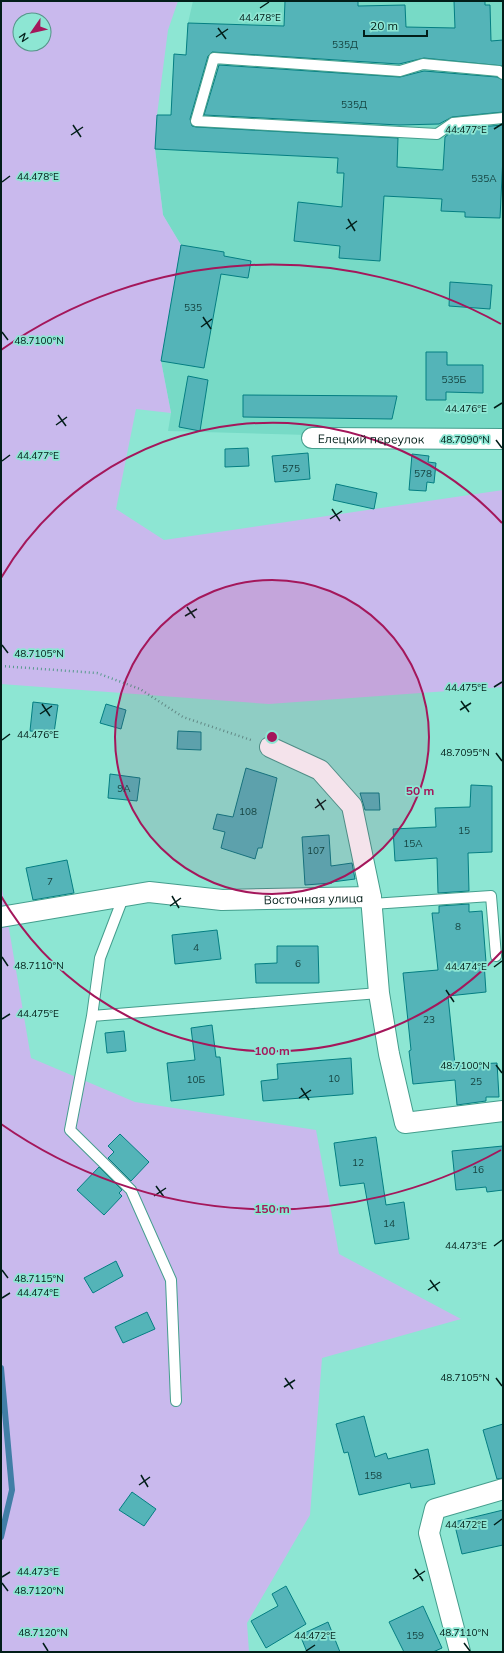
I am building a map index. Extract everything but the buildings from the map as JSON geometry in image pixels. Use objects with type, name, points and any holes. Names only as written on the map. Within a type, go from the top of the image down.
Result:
[{"type":"street","name":"Елецкий переулок","points":[[312,438],[503,439]]},
{"type":"street","points":[[270,747],[320,770],[352,806],[371,900]]},
{"type":"street","name":"Восточная улица","points":[[1,917],[122,898],[149,892],[222,900],[371,900],[379,994],[389,1054],[405,1124],[503,1110]]},
{"type":"street","points":[[456,1649],[429,1533],[435,1509],[503,1488]]},
{"type":"lane","points":[[503,74],[499,71],[423,64],[400,71],[214,58],[196,121],[437,134],[453,123],[503,118]]},
{"type":"lane","points":[[371,900],[491,896],[496,956]]},
{"type":"lane","points":[[122,898],[100,958],[92,1016],[70,1130],[131,1190],[171,1280],[176,1401]]},
{"type":"lane","points":[[92,1016],[379,994]]},
{"type":"path","points":[[1,666],[97,673],[140,689],[183,717],[270,747]]},
{"type":"shaded area","points":[[1,1],[178,1],[168,30],[157,115],[155,149],[163,215],[181,245],[161,361],[171,413],[136,409],[116,509],[164,540],[503,490],[503,687],[269,704],[1,684]]},
{"type":"shaded area","points":[[193,1],[503,1],[503,433],[309,435],[168,431],[171,413],[161,361],[181,245],[163,215],[155,149],[157,115],[171,115],[174,54],[186,55],[188,23]]},
{"type":"shaded area","points":[[1,882],[31,1058],[135,1102],[316,1130],[339,1254],[461,1319],[322,1358],[310,1515],[247,1623],[249,1652],[1,1652]]},
{"type":"waterway","points":[[1,1368],[12,1490],[1,1537]]}]
